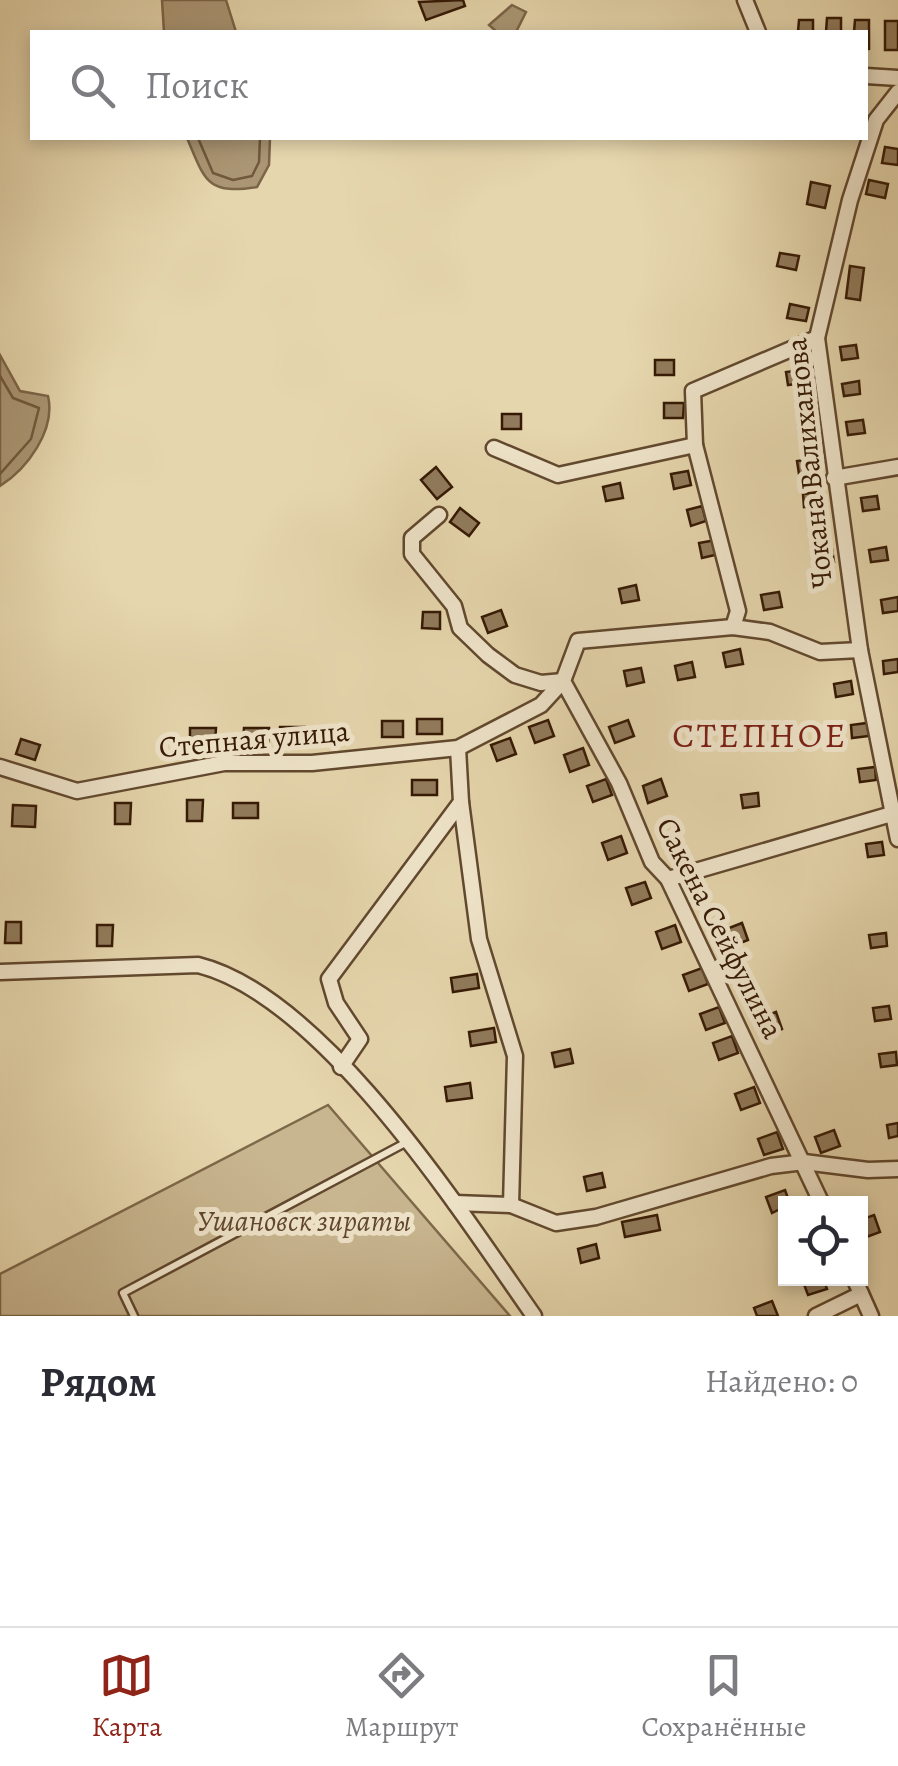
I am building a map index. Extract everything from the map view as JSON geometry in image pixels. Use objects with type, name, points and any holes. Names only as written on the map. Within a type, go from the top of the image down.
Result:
[{"type":"street","points":[[745,0],[757,30]]},
{"type":"street","points":[[868,76],[898,78]]},
{"type":"street","name":"Чокана Валиханова","points":[[898,92],[876,120],[850,200],[817,338],[860,650],[898,839]]},
{"type":"street","points":[[733,627],[738,612],[696,445],[694,391],[817,338]]},
{"type":"street","points":[[494,448],[558,475],[696,445]]},
{"type":"street","points":[[834,478],[898,466]]},
{"type":"street","points":[[440,514],[412,538],[412,554],[454,606],[460,628],[515,675],[541,683],[563,681],[578,641],[733,627],[770,632],[820,652],[860,650]]},
{"type":"street","name":"Степная улица","points":[[0,766],[76,791],[224,763],[312,762],[458,748],[541,705],[563,681]]},
{"type":"street","name":"Сакена Сейфулина","points":[[563,681],[620,783],[652,862],[668,879],[819,1196]]},
{"type":"street","points":[[458,748],[479,938],[515,1056],[511,1205]]},
{"type":"street","points":[[341,1067],[360,1038],[336,1003],[329,980],[461,802]]},
{"type":"street","points":[[668,879],[895,814]]},
{"type":"street","points":[[0,972],[198,965],[228,973],[256,989],[341,1067],[408,1142],[534,1316]]},
{"type":"street","points":[[455,1203],[511,1205],[556,1223],[596,1217],[772,1166],[804,1162],[868,1170],[898,1168]]},
{"type":"street","points":[[858,1286],[871,1316]]},
{"type":"street","points":[[816,1316],[861,1294]]},
{"type":"lane","points":[[134,1316],[123,1293],[408,1142]]},
{"type":"green space","name":"Ушановск зираты","points":[[328,1105],[510,1316],[0,1316],[0,1274]]},
{"type":"water","points":[[162,0],[226,0],[235,30],[164,30]]},
{"type":"water","points":[[512,5],[526,12],[517,30],[495,30],[489,25]]},
{"type":"water","points":[[188,140],[270,140],[269,165],[257,187],[217,186],[198,165]]},
{"type":"water","points":[[0,355],[20,391],[48,396],[49,409],[37,447],[20,470],[0,486]]},
{"type":"building","points":[[463,0],[465,6],[426,20],[419,2]]},
{"type":"building","points":[[827,18],[841,18],[841,30],[826,30]]},
{"type":"building","points":[[799,20],[813,20],[813,30],[798,30]]},
{"type":"building","points":[[855,20],[869,20],[869,50],[868,30],[854,30]]},
{"type":"building","points":[[885,21],[898,21],[898,50],[885,50]]},
{"type":"building","points":[[885,147],[898,149],[898,165],[882,163]]},
{"type":"building","points":[[869,180],[888,184],[885,198],[866,194]]},
{"type":"building","points":[[811,182],[830,186],[825,208],[807,204]]},
{"type":"building","points":[[780,253],[799,256],[796,270],[777,266]]},
{"type":"building","points":[[850,266],[864,268],[860,300],[846,298]]},
{"type":"building","points":[[790,304],[809,308],[806,321],[787,318]]},
{"type":"building","points":[[856,345],[858,358],[842,360],[840,347]]},
{"type":"building","points":[[655,360],[674,360],[674,375],[655,375]]},
{"type":"building","points":[[803,370],[804,383],[788,385],[786,372]]},
{"type":"building","points":[[859,381],[860,394],[844,396],[842,384]]},
{"type":"building","points":[[664,403],[684,403],[683,418],[664,418]]},
{"type":"building","points":[[502,414],[521,414],[521,429],[502,429]]},
{"type":"building","points":[[863,420],[865,433],[848,435],[846,422]]},
{"type":"building","points":[[815,423],[816,436],[800,438],[798,425]]},
{"type":"building","points":[[813,459],[815,472],[799,474],[797,461]]},
{"type":"building","points":[[436,467],[452,487],[437,499],[421,480]]},
{"type":"building","points":[[688,471],[691,485],[674,489],[671,474]]},
{"type":"building","points":[[620,483],[623,498],[606,501],[603,487]]},
{"type":"building","points":[[819,492],[821,505],[804,507],[803,494]]},
{"type":"building","points":[[877,496],[879,509],[863,511],[861,498]]},
{"type":"building","points":[[702,506],[706,521],[691,526],[687,510]]},
{"type":"building","points":[[460,508],[479,523],[469,536],[450,522]]},
{"type":"building","points":[[716,540],[719,554],[702,558],[699,543]]},
{"type":"building","points":[[886,547],[888,560],[871,562],[869,550]]},
{"type":"building","points":[[832,549],[834,562],[817,564],[815,551]]},
{"type":"building","points":[[636,585],[639,600],[622,603],[619,589]]},
{"type":"building","points":[[779,592],[782,607],[764,610],[761,595]]},
{"type":"building","points":[[898,597],[898,611],[883,613],[881,600]]},
{"type":"building","points":[[501,610],[507,626],[488,633],[482,617]]},
{"type":"building","points":[[423,612],[440,612],[440,629],[422,628]]},
{"type":"building","points":[[740,649],[743,664],[726,667],[723,653]]},
{"type":"building","points":[[898,659],[898,672],[884,674],[883,661]]},
{"type":"building","points":[[692,662],[695,677],[678,680],[675,666]]},
{"type":"building","points":[[641,668],[644,682],[627,686],[624,671]]},
{"type":"building","points":[[851,681],[853,694],[836,697],[834,684]]},
{"type":"building","points":[[417,719],[442,719],[442,734],[417,734]]},
{"type":"building","points":[[548,720],[554,736],[535,743],[529,727]]},
{"type":"building","points":[[628,720],[634,736],[615,743],[609,727]]},
{"type":"building","points":[[382,721],[403,721],[403,737],[382,737]]},
{"type":"building","points":[[867,723],[869,736],[852,738],[851,725]]},
{"type":"building","points":[[280,727],[305,727],[305,743],[279,742]]},
{"type":"building","points":[[190,728],[216,728],[215,744],[190,744]]},
{"type":"building","points":[[244,728],[269,728],[268,744],[243,744]]},
{"type":"building","points":[[323,728],[349,729],[348,744],[323,744]]},
{"type":"building","points":[[510,738],[516,754],[497,761],[491,745]]},
{"type":"building","points":[[21,739],[40,745],[35,760],[16,754]]},
{"type":"building","points":[[583,748],[589,765],[570,772],[564,755]]},
{"type":"building","points":[[875,767],[876,780],[860,782],[858,769]]},
{"type":"building","points":[[606,779],[612,795],[593,802],[587,786]]},
{"type":"building","points":[[661,779],[667,796],[648,803],[643,786]]},
{"type":"building","points":[[412,780],[437,780],[437,795],[412,795]]},
{"type":"building","points":[[758,793],[759,806],[743,808],[741,795]]},
{"type":"building","points":[[187,800],[203,800],[202,821],[187,821]]},
{"type":"building","points":[[115,803],[131,803],[130,824],[115,824]]},
{"type":"building","points":[[233,803],[258,803],[258,818],[233,818]]},
{"type":"building","points":[[13,805],[36,806],[35,827],[12,826]]},
{"type":"building","points":[[621,836],[627,853],[608,860],[602,843]]},
{"type":"building","points":[[882,842],[884,855],[868,857],[866,844]]},
{"type":"building","points":[[645,882],[651,898],[632,905],[626,888]]},
{"type":"building","points":[[6,922],[21,922],[21,943],[5,943]]},
{"type":"building","points":[[742,923],[748,940],[730,947],[724,930]]},
{"type":"building","points":[[97,925],[113,925],[112,946],[97,946]]},
{"type":"building","points":[[675,925],[681,942],[662,949],[656,932]]},
{"type":"building","points":[[886,933],[887,946],[871,948],[869,935]]},
{"type":"building","points":[[702,968],[708,984],[689,991],[683,975]]},
{"type":"building","points":[[477,974],[479,988],[453,992],[451,978]]},
{"type":"building","points":[[889,1006],[891,1019],[875,1021],[873,1008]]},
{"type":"building","points":[[719,1007],[725,1023],[706,1030],[700,1014]]},
{"type":"building","points":[[776,1012],[782,1029],[764,1036],[758,1019]]},
{"type":"building","points":[[494,1028],[496,1042],[471,1046],[469,1032]]},
{"type":"building","points":[[732,1036],[738,1053],[719,1060],[713,1043]]},
{"type":"building","points":[[570,1049],[573,1063],[555,1067],[552,1053]]},
{"type":"building","points":[[896,1052],[897,1065],[881,1067],[879,1054]]},
{"type":"building","points":[[470,1083],[472,1098],[447,1101],[445,1087]]},
{"type":"building","points":[[754,1087],[760,1103],[741,1110],[735,1094]]},
{"type":"building","points":[[898,1123],[898,1136],[889,1138],[887,1125]]},
{"type":"building","points":[[834,1130],[840,1146],[821,1153],[815,1137]]},
{"type":"building","points":[[777,1132],[783,1149],[764,1155],[758,1139]]},
{"type":"building","points":[[602,1173],[605,1187],[587,1191],[584,1177]]},
{"type":"building","points":[[785,1190],[787,1196],[778,1196],[778,1210],[772,1213],[766,1197]]},
{"type":"building","points":[[657,1215],[660,1230],[625,1237],[622,1222]]},
{"type":"building","points":[[874,1215],[880,1232],[868,1236],[868,1217]]},
{"type":"building","points":[[596,1244],[599,1258],[581,1263],[578,1249]]},
{"type":"building","points":[[805,1286],[826,1286],[827,1289],[808,1295]]},
{"type":"building","points":[[772,1301],[778,1316],[757,1316],[754,1308]]},
{"type":"district","name":"СТЕПНОЕ","points":[[760,735]]}]
